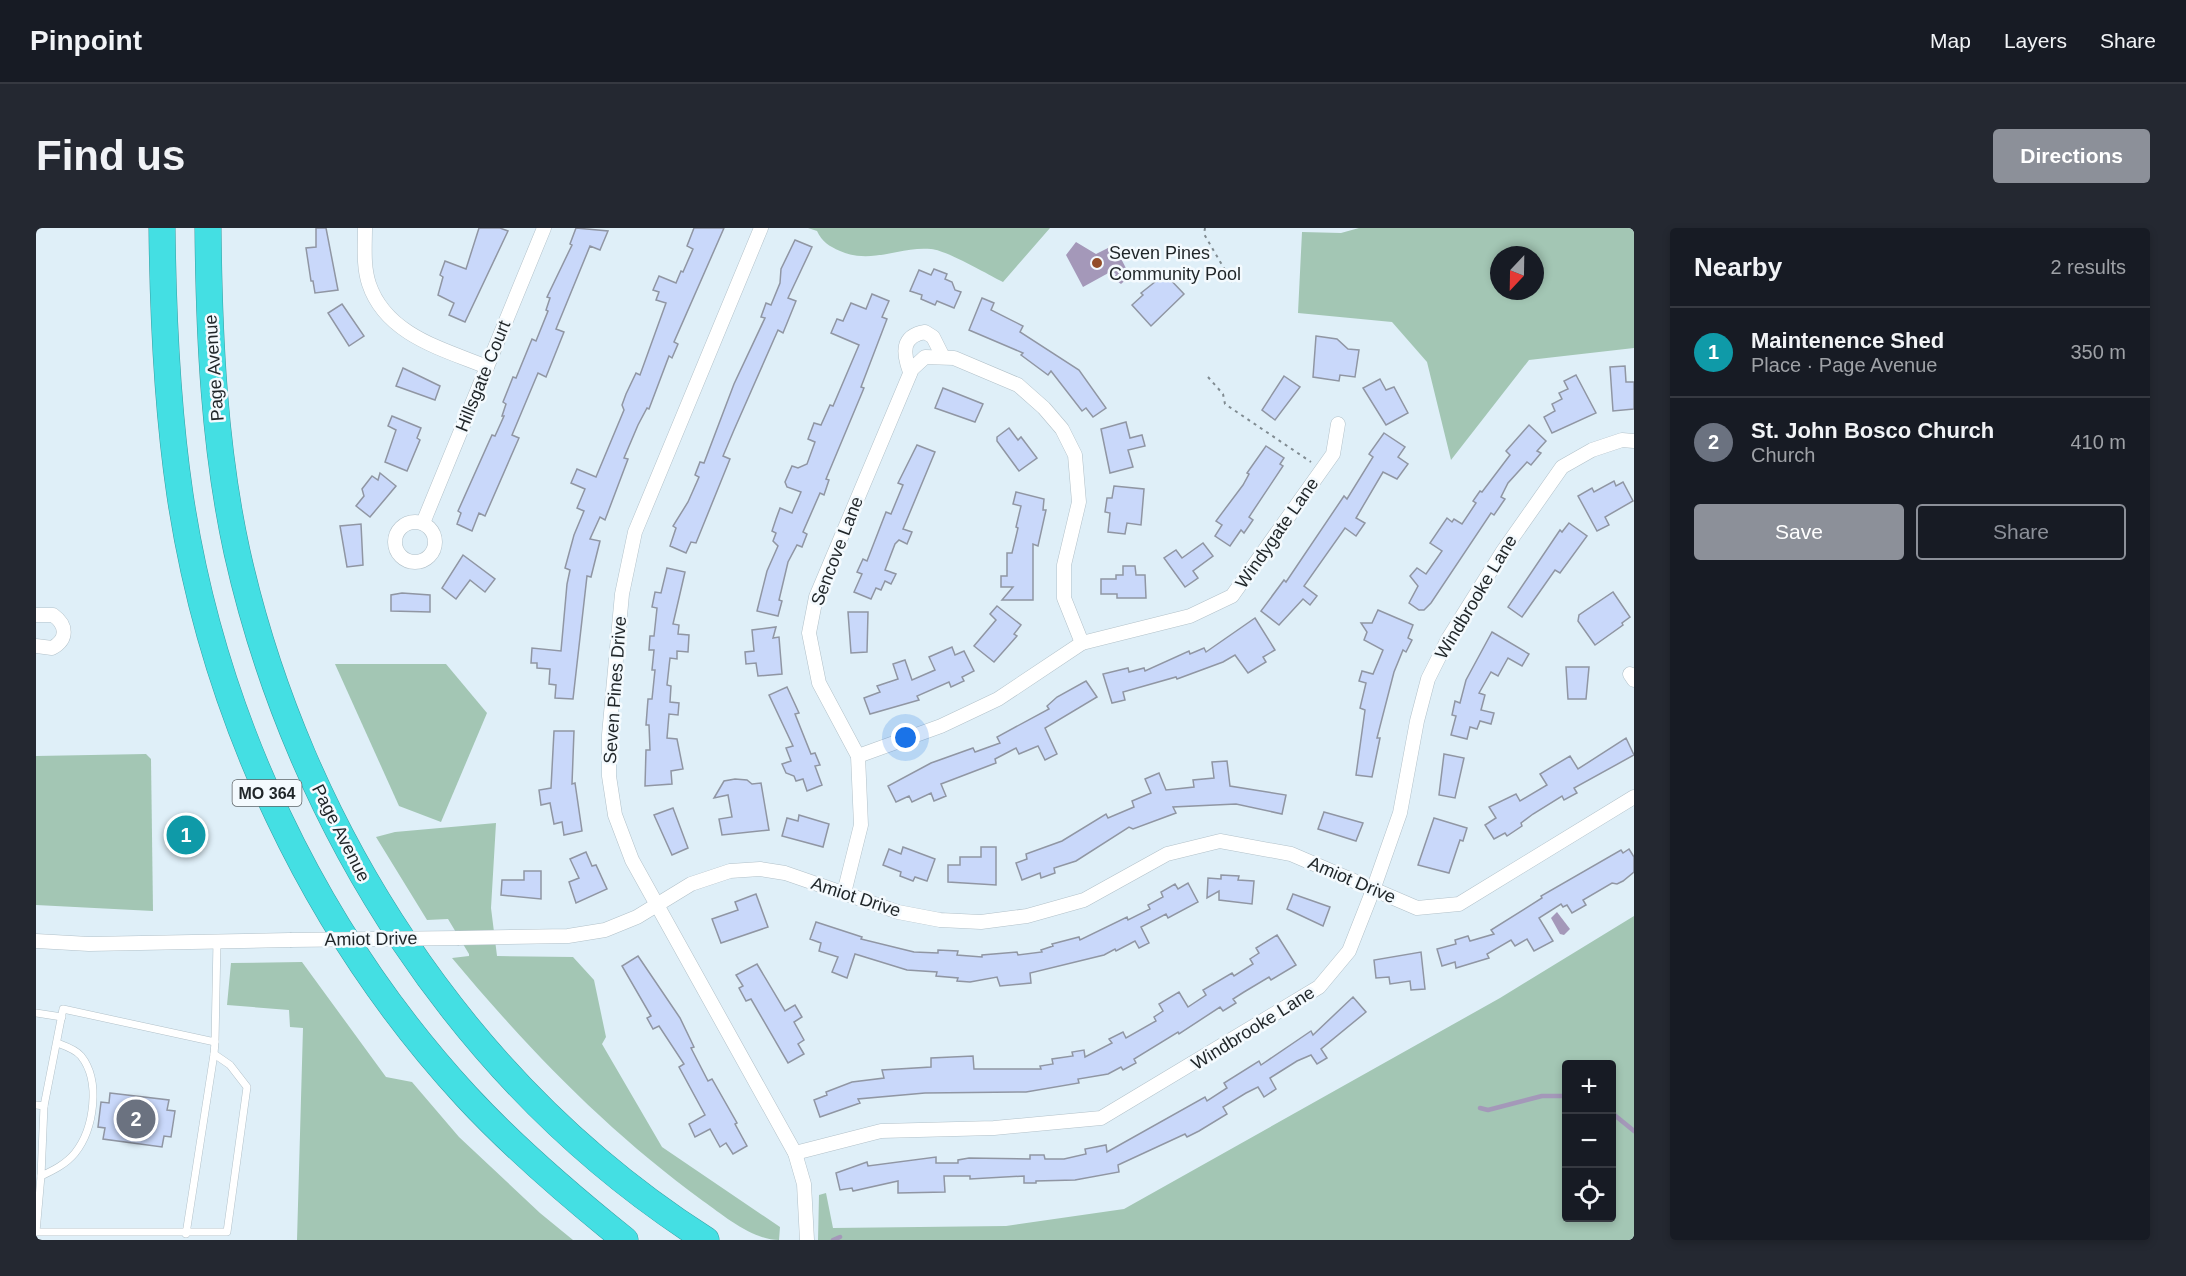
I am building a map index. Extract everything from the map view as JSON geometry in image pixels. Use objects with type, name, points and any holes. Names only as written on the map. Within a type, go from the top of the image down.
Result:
[{"type":"highway","name":"MO 364","points":[[162,228],[170,404],[180,496],[189,547],[211,635],[230,697],[268,795],[316,888],[367,971],[399,1016],[465,1095],[500,1132],[538,1169],[625,1240]]},
{"type":"highway","name":"Page Avenue","points":[[208,228],[216,407],[237,550],[265,657],[318,790],[386,916],[420,965],[478,1039],[513,1078],[582,1145],[659,1207],[706,1240]]},
{"type":"street","points":[[365,228],[369,284],[386,314],[412,336],[487,367]]},
{"type":"street","name":"Hillsgate Court","points":[[423,523],[544,228]]},
{"type":"street","name":"Seven Pines Drive","points":[[761,228],[635,532],[622,594],[611,712],[609,776],[615,814],[632,860],[795,1153],[804,1184],[807,1240]]},
{"type":"street","points":[[910,372],[904,351],[906,342],[916,333],[925,332],[933,337],[943,357],[954,358],[1018,385],[1044,408],[1062,429],[1076,455],[1079,502],[1064,565],[1064,598],[1082,643]]},
{"type":"street","name":"Sencove Lane","points":[[844,893],[861,825],[858,756],[819,683],[810,633],[816,597],[910,372],[925,357],[943,357]]},
{"type":"street","name":"Windygate Lane","points":[[858,756],[941,726],[998,699],[1082,643],[1190,616],[1232,596],[1333,454],[1338,424]]},
{"type":"street","name":"Windbrooke Lane","points":[[795,1153],[881,1131],[994,1128],[1101,1118],[1319,987],[1348,951],[1374,890],[1400,813],[1417,721],[1428,678],[1448,639],[1503,551],[1562,467],[1592,450],[1622,440],[1634,441]]},
{"type":"street","points":[[36,615],[53,615],[63,624],[65,631],[58,644],[52,648],[36,646]]},
{"type":"street","name":"Amiot Drive","points":[[36,941],[89,944],[568,936],[605,930],[637,916],[691,884],[730,871],[760,869],[785,873],[898,912],[940,920],[981,922],[1027,916],[1084,900],[1167,854],[1220,841],[1291,854],[1417,908],[1459,904],[1634,797]]},
{"type":"lane","points":[[186,1234],[214,1054],[217,941]]},
{"type":"lane","points":[[214,1054],[230,1065],[247,1087],[227,1232],[186,1234],[36,1232],[41,1176],[40,1106],[63,1009],[215,1042]]},
{"type":"lane","points":[[36,1013],[62,1017]]},
{"type":"lane","points":[[41,1176],[59,1167],[75,1154],[84,1139],[92,1097],[92,1078],[81,1056],[57,1042]]},
{"type":"path","points":[[1205,228],[1204,234],[1232,282]]},
{"type":"path","points":[[1208,377],[1223,394],[1226,404],[1312,463]]},
{"type":"green space","points":[[808,228],[1050,228],[1003,282],[938,250],[908,250],[874,256],[852,255],[829,245],[817,231]]},
{"type":"green space","points":[[1359,228],[1634,228],[1634,348],[1529,360],[1451,460],[1427,362],[1392,322],[1298,313],[1302,232],[1341,233]]},
{"type":"green space","points":[[335,664],[446,664],[487,713],[441,822],[399,806]]},
{"type":"green space","points":[[146,754],[151,759],[153,911],[36,905],[36,756]]},
{"type":"green space","points":[[496,823],[491,908],[497,956],[573,957],[594,980],[606,1037],[602,1044],[662,1147],[780,1227],[779,1240],[749,1232],[703,1201],[601,1117],[540,1057],[452,958],[469,956],[469,954],[448,919],[427,920],[376,837],[395,832]]},
{"type":"green space","points":[[1634,916],[1634,1240],[818,1240],[819,1195],[826,1193],[833,1228],[1006,1226],[1124,1209],[1500,998]]},
{"type":"green space","points":[[302,962],[386,1077],[412,1082],[459,1137],[540,1213],[573,1240],[297,1240],[303,1028],[290,1027],[289,1010],[227,1005],[231,963]]},
{"type":"shaded area","name":"Seven Pines Community Pool","points":[[1076,242],[1096,254],[1114,245],[1130,276],[1121,284],[1113,278],[1116,274],[1112,271],[1083,287],[1066,255]]},
{"type":"shaded area","points":[[1557,912],[1570,929],[1564,935],[1560,934],[1551,918]]},
{"type":"building","points":[[316,228],[326,228],[338,290],[315,293],[306,248],[316,247]]},
{"type":"building","points":[[479,228],[500,228],[508,231],[465,322],[449,315],[454,303],[438,295],[443,277],[440,275],[445,261],[466,269]]},
{"type":"building","points":[[576,228],[608,231],[600,250],[590,246],[556,329],[564,332],[546,377],[538,373],[512,435],[519,438],[485,516],[479,513],[472,531],[457,524],[461,513],[458,511],[492,435],[495,436],[504,416],[502,416],[506,404],[503,402],[513,377],[516,378],[532,339],[536,341],[548,311],[546,310],[550,298],[547,297],[572,245],[570,244]]},
{"type":"building","points":[[694,228],[724,228],[674,342],[678,344],[672,358],[669,356],[649,409],[647,408],[638,425],[624,458],[628,459],[605,520],[600,517],[590,539],[600,541],[591,577],[587,576],[573,699],[555,698],[556,685],[549,684],[550,669],[537,668],[537,663],[531,663],[532,648],[561,651],[570,570],[565,568],[574,535],[584,511],[577,508],[585,489],[571,483],[577,469],[596,477],[624,410],[622,405],[626,394],[636,373],[640,375],[666,303],[656,300],[659,292],[653,290],[659,276],[676,283],[693,249],[687,246]]},
{"type":"building","points":[[795,240],[812,247],[788,298],[796,301],[783,333],[778,330],[734,430],[723,456],[730,459],[696,543],[691,542],[686,553],[670,546],[676,528],[673,526],[688,502],[699,477],[695,475],[700,462],[704,463],[734,384],[765,318],[761,317],[766,303],[771,305],[780,283],[781,269]]},
{"type":"building","points":[[934,269],[947,274],[945,279],[952,282],[955,290],[961,292],[954,308],[937,301],[935,305],[921,299],[922,295],[910,291],[919,270],[931,275]]},
{"type":"building","points":[[1165,274],[1184,294],[1151,326],[1132,305],[1143,295],[1141,293]]},
{"type":"building","points":[[872,294],[889,301],[882,317],[887,319],[861,387],[864,388],[826,479],[829,480],[824,495],[820,493],[803,532],[807,534],[802,547],[797,545],[788,562],[779,600],[782,601],[778,616],[757,611],[767,571],[778,546],[773,541],[776,533],[772,531],[780,508],[792,513],[801,492],[787,487],[785,482],[792,466],[798,468],[807,464],[815,442],[808,439],[814,423],[821,425],[830,405],[833,406],[859,345],[831,333],[837,319],[843,321],[851,303],[866,309]]},
{"type":"building","points":[[982,298],[994,303],[991,310],[1023,326],[1020,332],[1079,370],[1106,408],[1093,417],[1086,408],[1082,411],[1051,371],[1048,375],[1021,355],[1023,353],[969,330]]},
{"type":"building","points":[[342,304],[364,336],[349,346],[328,313]]},
{"type":"building","points":[[1316,336],[1337,339],[1348,349],[1359,350],[1355,377],[1340,375],[1339,381],[1313,377]]},
{"type":"building","points":[[1625,366],[1626,382],[1634,382],[1634,409],[1613,411],[1610,367]]},
{"type":"building","points":[[403,368],[440,386],[435,400],[396,386]]},
{"type":"building","points":[[1576,375],[1596,413],[1552,433],[1544,417],[1555,411],[1552,404],[1562,399],[1559,393],[1568,389],[1564,381]]},
{"type":"building","points":[[1284,376],[1300,387],[1275,420],[1262,410]]},
{"type":"building","points":[[1380,379],[1386,390],[1394,387],[1408,413],[1386,425],[1363,388]]},
{"type":"building","points":[[943,388],[983,404],[975,422],[935,408]]},
{"type":"building","points":[[392,416],[421,428],[417,438],[420,440],[407,471],[385,462],[396,430],[388,426]]},
{"type":"building","points":[[1126,422],[1130,438],[1142,435],[1145,446],[1128,450],[1133,467],[1110,473],[1101,429]]},
{"type":"building","points":[[1529,425],[1546,441],[1537,451],[1541,453],[1531,465],[1527,462],[1508,483],[1501,497],[1505,499],[1494,515],[1491,513],[1431,603],[1424,610],[1419,610],[1409,603],[1418,586],[1410,576],[1417,568],[1426,574],[1442,551],[1430,543],[1447,518],[1452,522],[1454,519],[1462,524],[1476,503],[1473,501],[1510,455],[1506,451]]},
{"type":"building","points":[[1009,428],[1018,440],[1021,437],[1037,458],[1019,471],[997,441],[997,437]]},
{"type":"building","points":[[1384,433],[1405,447],[1398,457],[1408,464],[1397,479],[1383,472],[1356,518],[1365,523],[1356,536],[1345,528],[1304,586],[1317,596],[1310,605],[1303,599],[1279,625],[1261,611],[1284,580],[1286,582],[1344,496],[1347,499],[1373,457],[1369,454]]},
{"type":"building","points":[[917,445],[935,452],[903,529],[912,532],[907,544],[899,540],[895,544],[885,570],[896,574],[891,584],[885,581],[881,590],[876,588],[871,599],[854,592],[862,574],[857,572],[863,559],[867,561],[886,512],[891,514],[903,485],[898,483]]},
{"type":"building","points":[[1266,446],[1284,458],[1280,464],[1283,466],[1249,517],[1253,520],[1244,533],[1241,530],[1230,546],[1215,536],[1222,525],[1216,521],[1243,485],[1249,474],[1247,473]]},
{"type":"building","points":[[380,473],[396,486],[370,517],[356,506],[364,496],[362,489],[372,476],[378,480]]},
{"type":"building","points":[[1614,481],[1616,486],[1623,482],[1633,501],[1605,517],[1609,525],[1597,531],[1578,496],[1592,488],[1594,492]]},
{"type":"building","points":[[1114,486],[1144,489],[1141,525],[1127,523],[1125,534],[1108,532],[1110,513],[1105,512],[1107,498],[1112,498]]},
{"type":"building","points":[[1016,492],[1044,499],[1043,510],[1046,510],[1038,546],[1033,544],[1033,600],[1002,600],[1013,587],[1001,587],[1001,576],[1007,576],[1007,553],[1012,553],[1018,528],[1016,527],[1021,506],[1013,504]]},
{"type":"building","points":[[1569,523],[1587,536],[1560,573],[1555,570],[1522,617],[1508,607],[1560,530],[1562,532]]},
{"type":"building","points":[[361,524],[363,565],[347,567],[340,526]]},
{"type":"building","points":[[1203,543],[1213,556],[1193,571],[1198,578],[1185,587],[1164,558],[1176,550],[1182,558]]},
{"type":"building","points":[[463,555],[495,579],[485,592],[470,580],[456,599],[442,588]]},
{"type":"building","points":[[1123,566],[1135,566],[1136,575],[1145,575],[1146,598],[1117,598],[1117,594],[1101,594],[1101,579],[1116,579],[1116,575],[1123,575]]},
{"type":"building","points":[[667,568],[685,572],[673,624],[679,625],[678,634],[689,635],[688,652],[677,651],[677,659],[670,658],[667,685],[671,686],[670,702],[679,703],[678,715],[669,714],[667,738],[677,739],[683,769],[671,771],[672,784],[645,786],[646,750],[650,750],[649,725],[646,725],[648,699],[652,699],[655,670],[652,670],[654,650],[649,650],[650,636],[654,636],[657,608],[652,607],[655,592],[661,593]]},
{"type":"building","points":[[1613,592],[1630,617],[1622,623],[1623,625],[1595,645],[1578,621],[1579,615]]},
{"type":"building","points":[[402,593],[430,595],[430,612],[391,611],[391,595]]},
{"type":"building","points":[[997,606],[1021,625],[1014,634],[1017,636],[994,662],[974,646],[996,620],[990,614]]},
{"type":"building","points":[[1378,610],[1413,625],[1408,638],[1412,640],[1406,652],[1403,650],[1394,672],[1377,738],[1380,738],[1372,777],[1356,775],[1365,710],[1360,708],[1366,683],[1359,681],[1362,671],[1373,674],[1383,650],[1364,640],[1367,632],[1361,623],[1372,623]]},
{"type":"building","points":[[848,612],[868,612],[867,652],[851,653]]},
{"type":"building","points":[[1255,618],[1275,650],[1263,657],[1266,662],[1248,673],[1235,655],[1223,662],[1177,679],[1176,677],[1123,692],[1125,700],[1112,703],[1103,674],[1128,668],[1129,672],[1144,668],[1145,671],[1189,651],[1190,654],[1204,648],[1206,652]]},
{"type":"building","points":[[776,627],[773,638],[779,637],[782,674],[758,676],[756,663],[746,664],[745,652],[754,651],[752,630]]},
{"type":"building","points":[[1492,632],[1529,654],[1522,666],[1508,658],[1498,676],[1491,672],[1479,693],[1485,695],[1481,710],[1494,713],[1491,724],[1480,721],[1477,729],[1470,727],[1467,739],[1451,735],[1456,716],[1452,715],[1455,701],[1460,703],[1466,680]]},
{"type":"building","points":[[952,647],[955,655],[964,651],[974,671],[962,677],[964,681],[951,687],[949,682],[917,696],[919,700],[870,714],[864,698],[880,692],[877,686],[898,679],[893,664],[905,660],[912,680],[935,670],[929,657]]},
{"type":"building","points":[[1566,667],[1589,667],[1586,699],[1568,699]]},
{"type":"building","points":[[1086,681],[1097,697],[1045,728],[1057,754],[1045,760],[1038,746],[1019,754],[1016,748],[995,759],[996,763],[941,784],[946,796],[934,801],[931,793],[912,802],[909,796],[896,802],[888,786],[931,763],[973,748],[975,752],[1000,743],[997,737],[1049,709],[1047,706],[1057,697]]},
{"type":"building","points":[[787,687],[799,713],[795,714],[811,754],[815,753],[820,765],[815,766],[822,785],[807,791],[803,779],[796,781],[794,776],[786,773],[782,764],[791,761],[786,748],[793,746],[769,695]]},
{"type":"building","points":[[554,731],[574,731],[572,784],[575,783],[582,831],[564,835],[562,822],[554,824],[550,803],[541,805],[539,790],[551,788]]},
{"type":"building","points":[[1626,738],[1634,755],[1574,788],[1577,793],[1564,800],[1562,796],[1533,814],[1521,823],[1522,826],[1507,836],[1505,833],[1494,839],[1485,825],[1496,818],[1489,807],[1516,794],[1520,801],[1547,785],[1540,774],[1570,756],[1578,769]]},
{"type":"building","points":[[1444,754],[1464,758],[1455,798],[1439,795]]},
{"type":"building","points":[[1227,761],[1230,786],[1286,795],[1282,814],[1236,804],[1173,807],[1176,813],[1133,829],[1129,827],[1076,861],[1054,868],[1055,873],[1041,878],[1040,873],[1022,880],[1016,863],[1027,859],[1026,854],[1062,841],[1106,814],[1108,818],[1134,807],[1132,801],[1151,793],[1145,779],[1159,773],[1166,790],[1194,787],[1193,780],[1214,778],[1212,762]]},
{"type":"building","points":[[747,780],[752,784],[761,783],[769,830],[722,835],[719,819],[732,817],[728,795],[714,798],[724,781]]},
{"type":"building","points":[[673,808],[688,848],[672,855],[654,815]]},
{"type":"building","points":[[1324,812],[1363,823],[1356,841],[1318,829]]},
{"type":"building","points":[[799,815],[829,824],[823,847],[782,836],[787,818],[798,821]]},
{"type":"building","points":[[1434,818],[1467,828],[1463,841],[1460,840],[1449,873],[1418,865]]},
{"type":"building","points":[[175,826],[198,827],[198,842],[174,842]]},
{"type":"building","points":[[903,847],[935,859],[927,881],[915,877],[913,881],[900,876],[901,872],[883,865],[889,849],[901,854]]},
{"type":"building","points":[[981,847],[996,847],[996,885],[948,882],[948,865],[960,865],[960,857],[981,857]]},
{"type":"building","points":[[1629,849],[1634,857],[1634,872],[1623,881],[1617,884],[1612,883],[1583,900],[1586,905],[1572,913],[1567,905],[1563,907],[1561,904],[1539,918],[1553,941],[1534,951],[1527,939],[1515,946],[1511,940],[1487,954],[1489,958],[1456,968],[1455,962],[1442,966],[1437,949],[1456,944],[1455,940],[1468,936],[1470,941],[1494,934],[1491,930],[1542,898],[1541,896],[1621,850],[1623,853]]},
{"type":"building","points":[[586,852],[592,866],[596,865],[607,889],[576,903],[569,882],[579,878],[570,859]]},
{"type":"building","points":[[524,871],[541,871],[541,899],[501,895],[502,880],[524,880]]},
{"type":"building","points":[[1221,875],[1239,876],[1238,880],[1254,881],[1252,904],[1219,900],[1219,891],[1207,898],[1208,878],[1221,879]]},
{"type":"building","points":[[1188,883],[1198,902],[1168,918],[1166,914],[1141,927],[1149,943],[1139,948],[1135,941],[1104,955],[1030,973],[1031,983],[1000,986],[997,977],[970,982],[957,981],[958,978],[936,976],[937,972],[907,970],[855,954],[847,978],[832,972],[838,957],[819,951],[821,943],[810,939],[816,922],[862,937],[861,939],[914,952],[958,951],[957,955],[982,957],[982,955],[1017,952],[1018,955],[1042,952],[1041,950],[1053,946],[1052,944],[1079,937],[1080,940],[1127,917],[1128,920],[1150,909],[1148,905],[1163,897],[1161,892],[1175,884],[1178,889]]},
{"type":"building","points":[[756,894],[768,927],[721,943],[712,919],[738,910],[735,902]]},
{"type":"building","points":[[1293,894],[1330,907],[1323,926],[1287,909]]},
{"type":"building","points":[[1277,935],[1296,965],[1244,992],[1233,999],[1236,1003],[1223,1011],[1220,1007],[1179,1034],[1178,1032],[1134,1059],[1136,1063],[1123,1070],[1121,1067],[1108,1074],[1078,1079],[1079,1083],[1026,1092],[925,1093],[858,1099],[860,1103],[820,1117],[814,1100],[827,1095],[826,1092],[852,1082],[884,1078],[882,1070],[931,1067],[931,1058],[973,1056],[974,1069],[1041,1069],[1040,1066],[1053,1064],[1052,1059],[1073,1056],[1072,1052],[1084,1050],[1085,1057],[1112,1043],[1109,1039],[1123,1032],[1126,1038],[1156,1021],[1154,1017],[1163,1011],[1159,1004],[1179,992],[1188,1007],[1206,995],[1203,990],[1232,973],[1234,976],[1253,964],[1250,959],[1259,953],[1256,948]]},
{"type":"building","points":[[1421,952],[1425,989],[1411,990],[1410,981],[1390,984],[1389,977],[1376,978],[1374,960]]},
{"type":"building","points":[[638,956],[680,1018],[694,1047],[691,1048],[708,1081],[712,1079],[737,1123],[735,1124],[747,1146],[733,1154],[726,1143],[720,1147],[710,1129],[695,1137],[689,1124],[705,1115],[679,1067],[684,1064],[659,1026],[653,1029],[647,1018],[651,1016],[622,966]]},
{"type":"building","points":[[757,964],[785,1011],[795,1005],[802,1017],[794,1022],[804,1040],[798,1044],[804,1054],[788,1063],[751,999],[746,1001],[739,988],[743,986],[736,975]]},
{"type":"building","points":[[1353,997],[1366,1012],[1321,1049],[1327,1058],[1317,1064],[1311,1055],[1297,1061],[1270,1078],[1276,1089],[1264,1097],[1258,1087],[1246,1093],[1223,1107],[1227,1114],[1187,1137],[1185,1134],[1118,1165],[1119,1172],[1075,1180],[1036,1181],[1036,1183],[1024,1183],[1024,1176],[970,1179],[970,1176],[944,1176],[945,1192],[898,1193],[898,1181],[853,1191],[852,1188],[840,1190],[836,1173],[867,1162],[868,1166],[936,1157],[936,1163],[958,1163],[958,1160],[969,1158],[1030,1159],[1030,1155],[1044,1155],[1045,1159],[1064,1159],[1086,1154],[1085,1149],[1106,1145],[1107,1152],[1205,1097],[1207,1101],[1227,1088],[1224,1083],[1259,1061],[1261,1065],[1311,1031],[1313,1035]]},
{"type":"building","points":[[110,1093],[169,1100],[167,1110],[175,1111],[171,1137],[164,1136],[162,1147],[103,1139],[105,1128],[98,1127],[101,1102],[109,1103]]},
{"type":"waterway","points":[[1480,1108],[1488,1110],[1542,1096],[1562,1096]]},
{"type":"waterway","points":[[1613,1114],[1634,1131]]},
{"type":"waterway","points":[[833,1240],[840,1237]]},
{"type":"place","name":"Seven Pines Community Pool","points":[[1097,263]]},
{"type":"place","name":"Maintenence Shed","points":[[186,835]]},
{"type":"place","name":"St. John Bosco Church","points":[[136,1119]]}]
